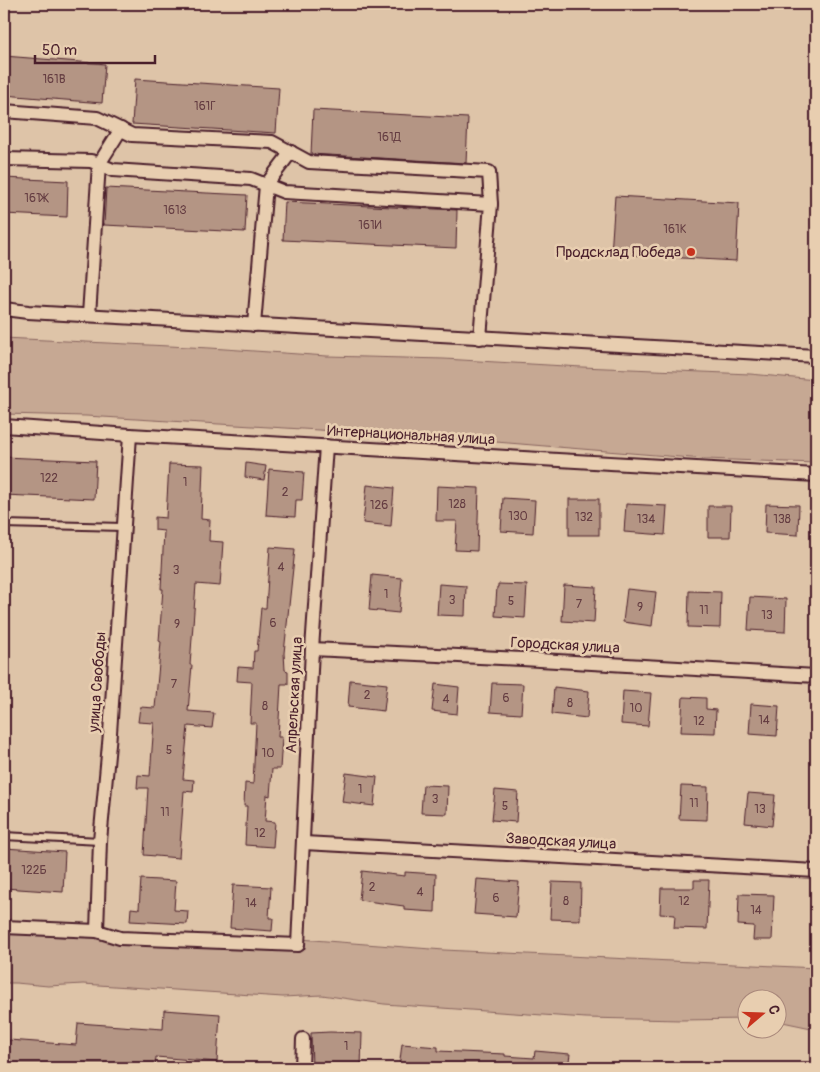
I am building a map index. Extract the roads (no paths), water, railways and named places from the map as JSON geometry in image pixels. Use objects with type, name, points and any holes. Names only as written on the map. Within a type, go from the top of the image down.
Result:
[{"type":"street","points":[[4,111],[97,118],[132,135],[272,142],[309,162],[489,172],[491,204],[480,338]]},
{"type":"street","points":[[89,315],[99,164],[121,129]]},
{"type":"street","points":[[254,325],[266,185],[291,152]]},
{"type":"street","points":[[4,159],[91,161],[113,170],[250,179],[284,192],[491,204]]},
{"type":"street","points":[[4,309],[254,325],[816,356]]},
{"type":"street","name":"Интернациональная улица","points":[[4,426],[816,476]]},
{"type":"street","name":"улица Свободы","points":[[97,931],[100,841],[110,733],[130,435]]},
{"type":"street","name":"Апрельская улица","points":[[97,931],[120,938],[298,945],[312,649],[326,446]]},
{"type":"street","name":"Городская улица","points":[[312,649],[816,676]]},
{"type":"street","name":"Заводская улица","points":[[304,843],[816,871]]},
{"type":"street","points":[[4,926],[97,931]]},
{"type":"street","points":[[302,1068],[303,1039]]},
{"type":"lane","points":[[4,524],[123,526]]},
{"type":"lane","points":[[4,836],[100,841]]},
{"type":"place","name":"Продсклад Победа","points":[[691,252]]}]
